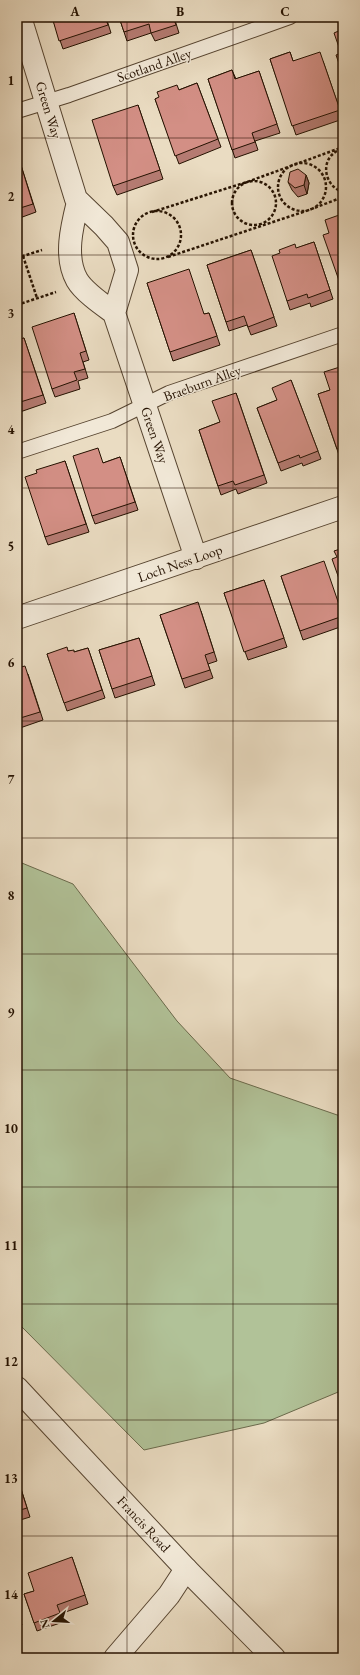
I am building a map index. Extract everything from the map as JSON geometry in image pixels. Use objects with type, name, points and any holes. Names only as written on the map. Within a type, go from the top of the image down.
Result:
[{"type":"street","name":"Green Way","points":[[20,17],[78,202],[104,226],[118,242],[127,270],[114,313],[196,558]]},
{"type":"street","points":[[78,202],[72,225],[70,259],[77,281],[98,302],[114,313]]},
{"type":"street","name":"Loch Ness Loop","points":[[17,618],[343,507]]},
{"type":"street","name":"Francis Road","points":[[17,1388],[186,1569],[274,1658]]},
{"type":"street","points":[[114,1658],[169,1595],[186,1569]]},
{"type":"lane","name":"Scotland Alley","points":[[17,111],[290,17]]},
{"type":"lane","name":"Braeburn Alley","points":[[17,452],[112,421],[168,393],[343,334]]},
{"type":"path","points":[[343,148],[247,182],[143,216],[136,224],[133,234],[135,244],[140,252],[148,258],[158,259],[168,257],[310,210],[343,197]]},
{"type":"path","points":[[343,148],[334,152],[328,159],[326,168],[326,178],[326,189],[324,198],[318,206],[310,210],[300,211],[291,208],[284,203],[279,194],[278,185],[281,176],[287,168],[295,164],[304,163],[313,166],[321,172],[326,178],[331,185],[338,191],[343,192]]},
{"type":"path","points":[[256,181],[264,183],[276,196],[277,205],[274,214],[261,225],[252,226],[244,224],[237,218],[232,210],[234,193],[239,186],[247,182],[256,181]]},
{"type":"path","points":[[152,212],[169,214],[180,228],[181,236],[179,244],[175,252],[168,257]]},
{"type":"path","points":[[17,258],[42,250]]},
{"type":"path","points":[[23,256],[37,298]]},
{"type":"path","points":[[17,305],[56,292]]},
{"type":"green space","points":[[17,861],[73,884],[177,1021],[230,1078],[343,1117],[343,1390],[264,1423],[144,1450],[17,1322]]},
{"type":"building","points":[[52,17],[105,17],[108,25],[59,41]]},
{"type":"building","points":[[119,17],[173,17],[176,25],[151,33],[149,24],[124,32]]},
{"type":"building","points":[[343,29],[343,75],[336,55],[341,53],[334,33]]},
{"type":"building","points":[[290,52],[293,61],[320,52],[340,110],[292,126],[270,59]]},
{"type":"building","points":[[232,70],[235,79],[259,71],[277,124],[252,133],[255,142],[232,150],[208,79]]},
{"type":"building","points":[[197,83],[218,139],[175,156],[155,99],[159,97],[157,92],[177,85],[179,90]]},
{"type":"building","points":[[138,105],[160,170],[113,186],[92,120]]},
{"type":"building","points":[[19,159],[33,204],[17,209],[17,160]]},
{"type":"building","points":[[298,169],[306,175],[304,185],[295,188],[288,182],[290,172]]},
{"type":"building","points":[[342,214],[343,289],[323,235],[329,233],[325,220]]},
{"type":"building","points":[[314,242],[330,290],[308,298],[307,294],[287,301],[272,256],[280,253],[279,250],[295,244],[296,248]]},
{"type":"building","points":[[251,250],[274,317],[248,327],[244,316],[226,322],[207,265]]},
{"type":"building","points":[[189,269],[204,314],[209,313],[217,336],[170,352],[147,283]]},
{"type":"building","points":[[74,313],[86,351],[80,353],[85,369],[74,372],[77,380],[52,389],[32,327]]},
{"type":"building","points":[[24,338],[43,395],[17,403],[17,340]]},
{"type":"building","points":[[343,366],[343,447],[337,449],[318,394],[330,390],[324,372]]},
{"type":"building","points":[[291,380],[318,451],[300,458],[299,455],[278,463],[257,408],[277,400],[272,388]]},
{"type":"building","points":[[236,393],[264,475],[235,485],[233,481],[218,486],[199,430],[220,422],[212,401]]},
{"type":"building","points":[[98,448],[103,463],[120,457],[135,502],[92,516],[73,456]]},
{"type":"building","points":[[65,461],[86,524],[45,537],[25,477],[37,473],[36,470]]},
{"type":"building","points":[[343,548],[343,590],[332,559],[337,557],[334,551]]},
{"type":"building","points":[[324,561],[343,616],[300,631],[281,576]]},
{"type":"building","points":[[264,580],[284,638],[244,652],[224,593]]},
{"type":"building","points":[[198,602],[214,652],[205,655],[210,670],[182,679],[160,615]]},
{"type":"building","points":[[139,638],[152,676],[112,689],[99,650]]},
{"type":"building","points":[[67,647],[68,651],[74,650],[74,652],[88,648],[102,690],[64,703],[47,654]]},
{"type":"building","points":[[25,666],[40,712],[17,719],[17,668]]},
{"type":"building","points":[[17,1477],[27,1508],[17,1511]]},
{"type":"building","points":[[72,1557],[85,1595],[57,1605],[60,1613],[34,1623],[24,1594],[34,1591],[28,1573]]}]
